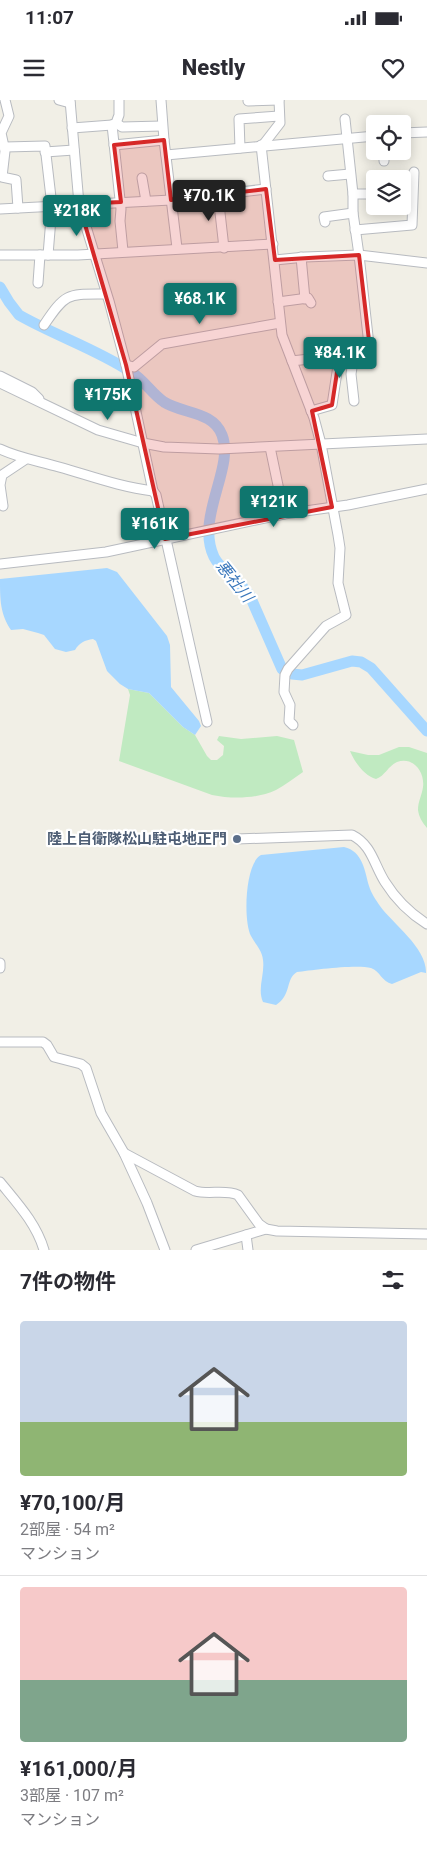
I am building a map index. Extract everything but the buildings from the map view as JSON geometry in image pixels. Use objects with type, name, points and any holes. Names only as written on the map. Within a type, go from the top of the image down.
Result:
[{"type":"street","points":[[5,100],[9,116],[1,133],[5,160],[2,177],[16,180],[18,208]]},
{"type":"street","points":[[59,100],[70,101],[79,204],[127,369],[153,491],[156,495],[207,722]]},
{"type":"street","points":[[119,100],[119,115],[114,124],[114,146],[121,202],[120,221],[123,251]]},
{"type":"street","points":[[161,100],[162,126],[177,248]]},
{"type":"street","points":[[248,101],[279,100],[280,123],[262,145],[280,323],[282,335],[311,411],[321,444],[340,548],[338,583],[346,615],[326,626],[287,672],[284,692],[290,705],[289,722],[293,725]]},
{"type":"street","points":[[240,148],[239,118],[280,116]]},
{"type":"street","points":[[292,361],[326,357],[353,361],[370,352],[353,213],[353,194],[345,118]]},
{"type":"street","points":[[72,128],[114,124],[122,127],[162,126]]},
{"type":"street","points":[[411,133],[427,132]]},
{"type":"street","points":[[166,155],[366,137]]},
{"type":"street","points":[[114,146],[164,140]]},
{"type":"street","points":[[4,147],[45,146],[52,206],[38,283]]},
{"type":"street","points":[[45,152],[74,150]]},
{"type":"street","points":[[355,230],[412,225],[414,172]]},
{"type":"street","points":[[328,176],[350,174]]},
{"type":"street","points":[[142,178],[146,201]]},
{"type":"street","points":[[0,209],[171,200],[266,189]]},
{"type":"street","points":[[218,194],[224,248]]},
{"type":"street","points":[[353,194],[366,194]]},
{"type":"street","points":[[325,222],[324,217],[353,213]]},
{"type":"street","points":[[0,254],[44,255],[177,248],[224,248],[273,244]]},
{"type":"street","points":[[274,260],[359,255],[427,263]]},
{"type":"street","points":[[278,302],[308,301],[301,257]]},
{"type":"street","points":[[44,325],[62,300],[68,296],[106,294]]},
{"type":"street","points":[[127,369],[134,367],[162,344],[280,323]]},
{"type":"street","points":[[311,411],[332,405],[339,359]]},
{"type":"street","points":[[353,361],[351,374],[354,401]]},
{"type":"street","points":[[0,376],[32,392],[45,405]]},
{"type":"street","points":[[0,383],[98,430],[143,443],[183,449],[219,450],[427,439]]},
{"type":"street","points":[[0,390],[28,403],[45,405]]},
{"type":"street","points":[[270,447],[284,514]]},
{"type":"street","points":[[0,448],[26,459],[122,486],[153,491]]},
{"type":"street","points":[[3,506],[0,488],[2,475],[26,459]]},
{"type":"street","points":[[0,564],[80,556],[284,514],[427,489]]},
{"type":"street","points":[[237,839],[352,835],[367,846],[386,885],[404,906],[427,924]]},
{"type":"street","points":[[0,963],[0,968]]},
{"type":"street","points":[[0,1042],[43,1042],[54,1057],[81,1064],[86,1068],[101,1113],[124,1153],[147,1203],[165,1250]]},
{"type":"street","points":[[124,1153],[195,1191],[204,1193],[234,1193],[238,1195],[259,1224],[266,1229],[277,1231],[427,1234]]},
{"type":"street","points":[[0,1182],[32,1222],[41,1238],[44,1250]]},
{"type":"street","points":[[196,1250],[266,1229]]},
{"type":"street","points":[[246,1235],[248,1250]]},
{"type":"highlighted area","points":[[164,140],[171,200],[266,189],[275,260],[359,255],[370,349],[353,361],[339,359],[332,405],[312,411],[332,507],[165,539],[126,365],[79,204],[121,202],[114,145]]},
{"type":"green space","points":[[128,689],[149,693],[183,727],[195,735],[211,760],[217,760],[223,755],[224,746],[217,740],[219,736],[241,739],[277,736],[294,740],[303,772],[269,793],[253,797],[228,797],[212,795],[119,761],[130,695]]},
{"type":"green space","points":[[399,747],[409,747],[427,753],[427,828],[418,810],[422,790],[422,776],[413,763],[408,761],[397,762],[376,779],[367,775],[350,751],[368,755],[379,755]]},
{"type":"water","points":[[107,568],[117,572],[167,636],[170,645],[171,687],[199,721],[201,726],[195,735],[183,727],[149,693],[128,689],[120,684],[107,671],[96,641],[93,639],[82,642],[75,650],[66,652],[55,649],[44,635],[23,629],[11,630],[7,624],[1,606],[0,579]]},
{"type":"water","points":[[344,847],[350,849],[359,857],[374,896],[380,906],[415,946],[425,964],[426,973],[421,972],[392,984],[386,981],[374,969],[364,967],[297,972],[293,975],[287,992],[281,1001],[276,1005],[263,1002],[261,997],[262,956],[248,929],[246,906],[249,880],[256,860],[261,855]]},
{"type":"waterway","name":"悪社川","points":[[0,287],[19,315],[118,364],[136,375],[164,402],[205,417],[218,427],[225,448],[224,462],[212,510],[209,542],[217,562],[250,596],[282,669],[292,674],[302,675],[352,661],[361,662],[371,668],[427,731]]},
{"type":"place","name":"陸上自衛隊松山駐屯地正門","points":[[237,839]]}]
